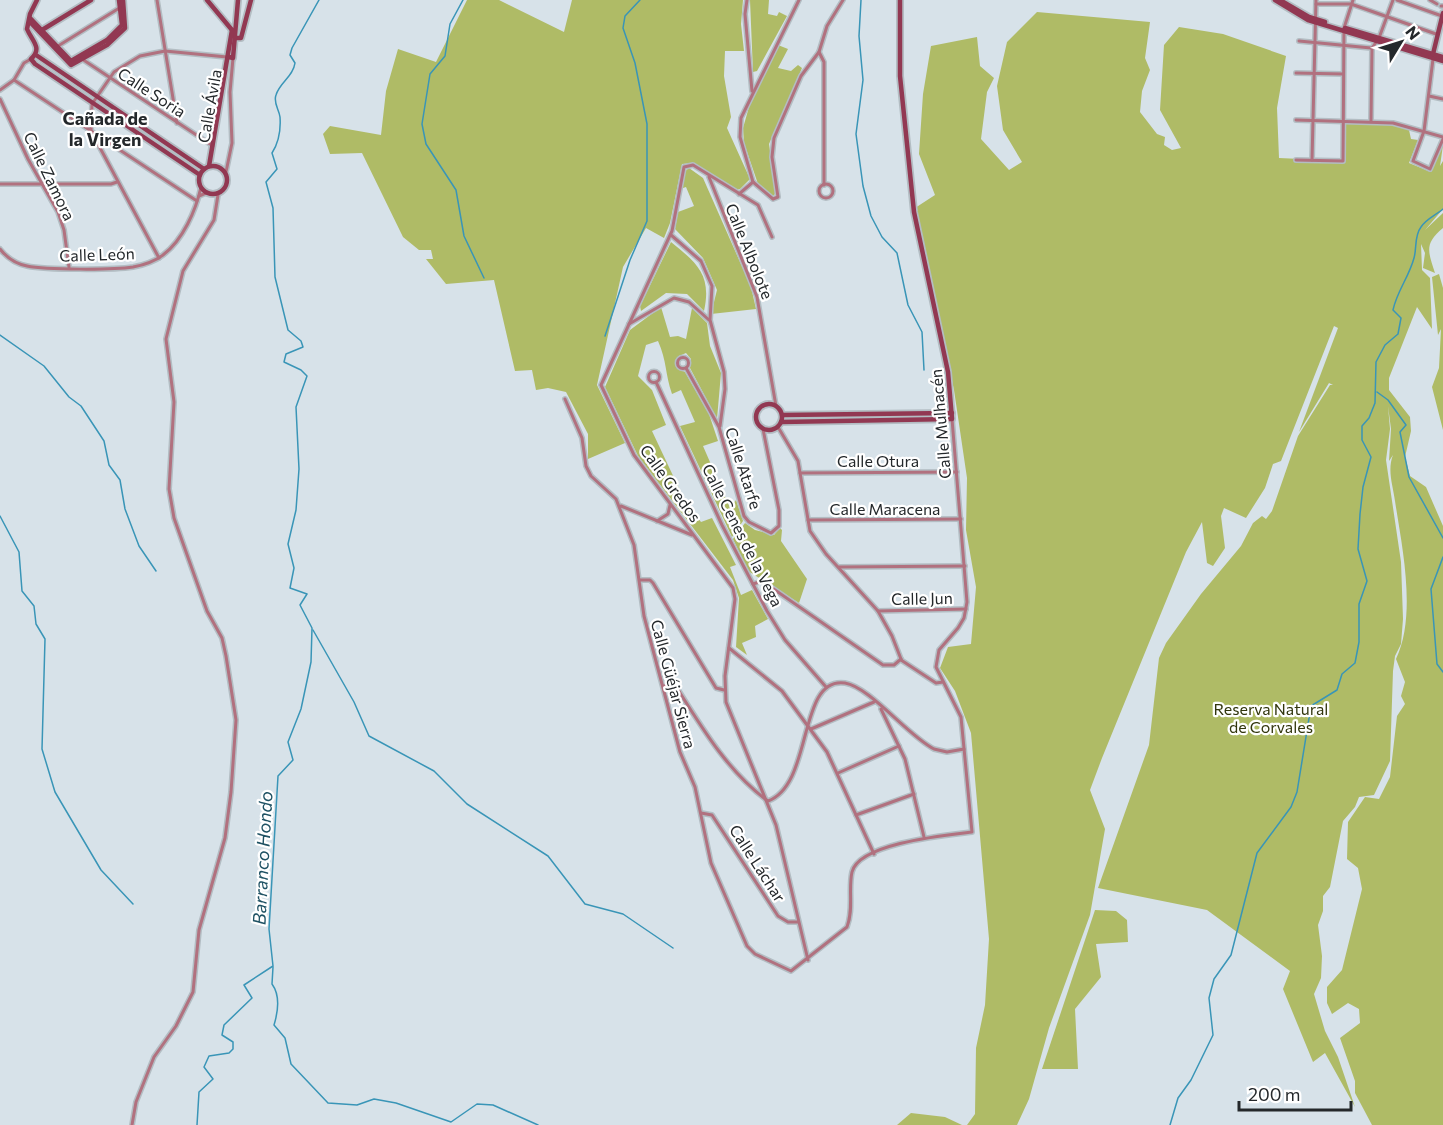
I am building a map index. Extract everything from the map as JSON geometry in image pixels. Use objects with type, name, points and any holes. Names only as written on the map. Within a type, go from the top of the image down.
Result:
[{"type":"street","points":[[0,90],[14,80],[24,63],[36,55],[37,46],[27,29],[33,6],[37,0]]},
{"type":"street","points":[[33,6],[42,0]]},
{"type":"street","points":[[40,31],[91,0]]},
{"type":"street","points":[[30,20],[70,63],[107,40],[122,25],[121,0]]},
{"type":"street","points":[[157,0],[177,123]]},
{"type":"street","points":[[207,0],[235,30],[236,38],[231,58]]},
{"type":"street","points":[[132,1125],[136,1102],[154,1057],[176,1026],[192,992],[199,930],[225,838],[231,792],[236,720],[226,656],[222,638],[207,611],[174,518],[169,489],[174,402],[166,339],[183,271],[214,220],[218,195],[227,177],[232,143],[231,58],[238,0]]},
{"type":"street","points":[[236,38],[241,38],[251,0]]},
{"type":"street","points":[[747,0],[745,14],[752,92]]},
{"type":"street","points":[[799,0],[752,92],[739,128],[753,182],[773,199],[778,197],[772,157],[774,138],[801,76],[819,52],[827,26],[843,0]]},
{"type":"street","name":"Calle Mulhacén","points":[[900,0],[900,76],[915,221],[948,372],[965,566],[966,609],[958,628],[939,650],[936,659],[938,674],[952,694],[961,717],[972,832],[924,837]]},
{"type":"street","points":[[1275,0],[1315,21],[1443,59]]},
{"type":"street","points":[[1280,0],[1287,2],[1315,21]]},
{"type":"street","points":[[1296,120],[1371,121],[1392,123],[1419,132],[1424,131],[1443,138],[1430,169],[1413,161],[1424,131],[1433,56],[1443,15],[1395,0],[1372,48],[1371,121]]},
{"type":"street","points":[[1430,0],[1440,5]]},
{"type":"street","points":[[1312,161],[1316,2],[1349,2],[1439,31]]},
{"type":"street","points":[[1296,160],[1343,161],[1344,29],[1349,2]]},
{"type":"street","points":[[55,47],[122,7]]},
{"type":"street","points":[[235,30],[243,31]]},
{"type":"street","points":[[1299,41],[1372,48]]},
{"type":"street","points":[[159,258],[91,131],[92,104],[108,78],[127,62],[140,56],[165,51],[231,58]]},
{"type":"street","points":[[819,52],[824,62],[824,185],[819,192],[821,196],[828,198],[833,190],[829,185],[824,185]]},
{"type":"street","points":[[36,55],[96,97],[207,168]]},
{"type":"street","name":"Calle Soria","points":[[80,58],[213,146]]},
{"type":"street","name":"Calle Ávila","points":[[207,168],[213,158],[219,101],[231,58]]},
{"type":"street","points":[[31,59],[50,76],[200,175]]},
{"type":"street","points":[[1296,73],[1343,75]]},
{"type":"street","points":[[750,77],[759,79]]},
{"type":"street","points":[[14,80],[197,201]]},
{"type":"street","points":[[1429,96],[1443,99]]},
{"type":"street","name":"Calle Zamora","points":[[0,99],[58,212],[69,267]]},
{"type":"street","points":[[99,148],[101,143],[106,141]]},
{"type":"street","name":"Calle Ávila","points":[[213,158],[218,166]]},
{"type":"street","name":"Calle Gredos","points":[[772,237],[761,209],[693,165],[684,166],[670,234],[603,376],[602,390],[634,455],[733,588],[735,599],[724,690],[734,727],[768,801],[808,960]]},
{"type":"street","points":[[206,193],[201,187],[200,175],[207,168],[218,166],[226,172]]},
{"type":"street","name":"Calle Albolote","points":[[709,177],[710,185],[757,297],[776,406]]},
{"type":"street","points":[[0,184],[111,184],[117,182]]},
{"type":"street","points":[[739,194],[753,182]]},
{"type":"street","name":"Calle León","points":[[0,249],[15,261],[26,266],[133,267],[159,258],[177,239],[197,201],[201,187]]},
{"type":"street","points":[[199,196],[206,193],[218,195]]},
{"type":"street","points":[[670,234],[701,261],[712,286],[710,320],[724,372],[725,389],[719,428]]},
{"type":"street","points":[[628,325],[665,301],[677,298],[689,302],[710,320]]},
{"type":"street","points":[[634,310],[641,317]]},
{"type":"street","name":"Calle Atarfe","points":[[686,368],[719,428],[744,516],[749,522],[771,533],[778,526],[779,510],[764,429]]},
{"type":"street","name":"Calle Cenes de la Vega","points":[[656,382],[722,525],[753,584],[785,640],[826,687]]},
{"type":"street","name":"Calle Güéjar Sierra","points":[[565,399],[582,438],[586,466],[591,476],[620,506],[634,545],[644,616],[680,752],[695,788],[702,813],[711,863],[747,946],[755,954],[784,970],[796,969],[808,960]]},
{"type":"street","points":[[833,417],[780,424],[771,430],[764,429],[757,423],[757,411],[768,404],[776,406],[782,415],[780,424],[793,450],[800,473],[810,531],[878,611],[892,636],[901,659],[936,683],[943,682]]},
{"type":"street","points":[[782,415],[952,416]]},
{"type":"street","name":"Calle Otura","points":[[800,473],[957,472]]},
{"type":"street","points":[[657,521],[668,514],[670,504]]},
{"type":"street","points":[[620,506],[694,536]]},
{"type":"street","name":"Calle Maracena","points":[[808,520],[961,519]]},
{"type":"street","points":[[839,567],[965,566]]},
{"type":"street","points":[[640,580],[650,580],[716,688],[724,690]]},
{"type":"street","points":[[753,584],[762,581],[883,665],[894,665],[901,659]]},
{"type":"street","name":"Calle Jun","points":[[878,611],[966,609]]},
{"type":"street","points":[[729,648],[777,685],[810,727],[838,773],[874,854]]},
{"type":"street","points":[[728,657],[741,658]]},
{"type":"street","points":[[664,686],[671,685],[677,688],[711,743],[758,794],[768,801],[780,794],[792,776],[810,727],[816,698],[826,687],[843,683],[852,685],[933,749],[947,752],[964,749]]},
{"type":"street","points":[[810,727],[874,702]]},
{"type":"street","points":[[808,960],[847,927],[850,919],[852,872],[862,859],[924,837],[915,794],[899,746],[879,706]]},
{"type":"street","points":[[838,773],[899,746]]},
{"type":"street","points":[[856,815],[915,794]]},
{"type":"street","name":"Calle Láchar","points":[[702,813],[712,815],[778,916],[789,922],[798,922]]},
{"type":"green space","points":[[467,0],[499,0],[564,32],[572,0],[743,0],[741,24],[744,51],[725,51],[724,76],[731,117],[727,128],[750,179],[740,189],[735,190],[693,163],[682,164],[670,223],[664,238],[646,228],[623,267],[597,385],[625,443],[588,459],[588,434],[566,392],[548,388],[536,390],[532,370],[515,371],[494,280],[446,284],[426,259],[433,259],[431,250],[419,250],[403,237],[362,153],[330,154],[323,134],[330,126],[381,135],[386,91],[398,49],[436,62]]},
{"type":"green space","points":[[750,0],[769,0],[768,14],[777,16],[779,12],[787,16],[757,71],[753,72]]},
{"type":"green space","name":"Reserva Natural de Corvales","points":[[1037,12],[1150,22],[1145,58],[1150,70],[1142,91],[1140,112],[1157,134],[1165,137],[1164,145],[1172,150],[1181,148],[1160,110],[1164,45],[1179,27],[1223,34],[1286,56],[1277,108],[1279,158],[1344,161],[1346,124],[1393,124],[1409,130],[1411,139],[1418,140],[1409,163],[1431,172],[1443,145],[1440,166],[1443,161],[1443,209],[1425,230],[1443,213],[1443,228],[1430,243],[1429,248],[1435,273],[1423,268],[1425,253],[1421,244],[1422,270],[1430,278],[1432,329],[1417,307],[1389,378],[1389,390],[1410,417],[1411,431],[1405,457],[1410,476],[1426,487],[1443,526],[1443,1125],[1372,1125],[1355,1093],[1355,1081],[1340,1038],[1360,1023],[1359,1009],[1348,1003],[1332,1014],[1327,1003],[1327,987],[1342,970],[1362,889],[1358,868],[1347,859],[1348,822],[1365,797],[1379,799],[1390,777],[1397,716],[1405,704],[1401,696],[1405,682],[1396,659],[1401,644],[1395,656],[1393,671],[1390,761],[1374,795],[1359,797],[1355,807],[1343,821],[1330,887],[1323,896],[1323,911],[1318,925],[1322,956],[1321,978],[1314,994],[1325,1031],[1338,1057],[1355,1107],[1325,1053],[1313,1062],[1283,989],[1290,971],[1207,910],[1098,888],[1149,745],[1159,658],[1166,643],[1201,594],[1241,546],[1253,523],[1262,516],[1266,519],[1272,511],[1298,436],[1330,385],[1333,385],[1329,383],[1299,432],[1338,328],[1334,326],[1281,461],[1273,464],[1265,488],[1246,518],[1224,508],[1221,516],[1225,548],[1213,566],[1207,563],[1202,522],[1186,552],[1102,758],[1090,790],[1105,829],[1090,915],[1049,1028],[1029,1099],[1017,1125],[967,1125],[975,1114],[976,1048],[985,1005],[989,939],[971,733],[955,691],[940,668],[948,647],[971,644],[976,587],[966,530],[967,478],[954,390],[915,208],[935,195],[919,154],[923,94],[931,46],[977,37],[980,66],[994,78],[987,92],[981,139],[1009,170],[1022,162],[1003,130],[997,86],[1007,42]],"holes":[[[1388,406],[1391,429],[1389,461],[1393,455],[1390,466],[1391,478],[1406,581],[1406,622],[1401,644],[1403,619],[1401,562],[1386,460],[1390,429]]]},
{"type":"green space","points":[[778,45],[788,49],[778,68],[791,71],[798,65],[802,68],[769,144],[776,193],[773,196],[758,184],[744,143],[743,128],[749,107]]},
{"type":"green space","points":[[689,168],[703,178],[751,287],[756,309],[711,314],[717,290],[703,258],[675,229],[678,212],[694,206],[686,187],[680,189],[684,172]]},
{"type":"green space","points":[[671,242],[695,264],[704,279],[706,299],[704,311],[687,294],[666,293],[641,311],[640,306]]},
{"type":"green space","points":[[1439,274],[1443,288],[1443,430],[1432,387],[1439,368],[1441,329],[1438,335],[1432,277]]},
{"type":"green space","points":[[661,307],[670,337],[678,336],[686,339],[692,308],[707,323],[710,346],[721,373],[717,419],[690,368],[691,359],[686,353],[679,356],[675,363],[685,372],[709,414],[718,441],[703,446],[730,508],[736,500],[743,521],[732,537],[680,426],[695,422],[681,390],[672,394],[658,341],[646,345],[638,376],[652,390],[666,425],[652,431],[684,499],[701,522],[712,518],[736,565],[730,567],[741,595],[752,590],[768,619],[755,626],[756,637],[742,643],[747,655],[736,647],[739,598],[733,580],[638,456],[605,387],[630,330]]},
{"type":"green space","points":[[745,523],[755,530],[774,535],[780,528],[782,530],[781,541],[807,579],[799,603],[748,571],[733,539]]},
{"type":"green space","points":[[1095,910],[1116,911],[1127,920],[1128,942],[1096,944],[1101,977],[1075,1009],[1078,1069],[1042,1069]]},
{"type":"green space","points":[[911,1113],[945,1117],[962,1125],[897,1125]]},
{"type":"waterway","name":"Barranco Hondo","points":[[197,1125],[199,1092],[213,1079],[204,1067],[209,1056],[229,1053],[233,1049],[233,1042],[222,1035],[224,1025],[252,998],[244,985],[273,966],[269,929],[278,776],[293,760],[288,742],[301,709],[311,662],[312,628],[300,605],[307,594],[290,588],[294,568],[288,544],[296,510],[299,469],[296,407],[307,376],[301,370],[284,362],[286,354],[303,347],[301,341],[288,330],[275,277],[273,208],[266,182],[277,169],[272,153],[278,140],[280,127],[276,95],[294,68],[295,63],[290,55],[292,48],[319,0]]},
{"type":"waterway","points":[[463,0],[450,24],[445,56],[430,74],[422,124],[426,144],[456,190],[464,236],[484,278]]},
{"type":"waterway","points":[[605,336],[630,260],[647,221],[647,124],[635,63],[623,28],[625,16],[640,0]]},
{"type":"waterway","points":[[861,0],[859,36],[863,80],[856,134],[863,186],[871,216],[882,237],[897,253],[908,305],[922,332],[924,370]]},
{"type":"waterway","points":[[1170,1125],[1178,1098],[1191,1080],[1213,1035],[1209,998],[1214,979],[1231,955],[1257,853],[1291,807],[1297,792],[1311,706],[1337,690],[1342,674],[1355,663],[1359,642],[1359,604],[1367,581],[1358,549],[1360,514],[1363,487],[1371,457],[1362,440],[1362,426],[1369,418],[1375,403],[1376,362],[1385,345],[1398,334],[1401,318],[1393,310],[1412,265],[1417,234],[1426,222],[1443,209]]},
{"type":"waterway","points":[[0,335],[44,366],[69,397],[81,406],[104,441],[109,465],[120,480],[125,509],[139,546],[156,571]]},
{"type":"waterway","points":[[1377,392],[1388,400],[1406,425],[1400,432],[1409,477],[1443,538]]},
{"type":"waterway","points":[[0,516],[19,552],[22,591],[34,606],[36,624],[45,639],[42,749],[55,792],[101,870],[133,904]]},
{"type":"waterway","points":[[1443,557],[1431,589],[1437,664],[1443,672]]},
{"type":"waterway","points":[[313,630],[354,702],[369,736],[434,771],[467,804],[548,856],[585,904],[623,914],[673,948]]},
{"type":"waterway","points":[[273,967],[272,984],[278,1004],[274,1025],[285,1038],[291,1064],[328,1103],[357,1105],[374,1099],[396,1103],[451,1122],[477,1104],[493,1105],[538,1125]]},
{"type":"district","name":"Cañada de la Virgen","points":[[105,128]]}]
